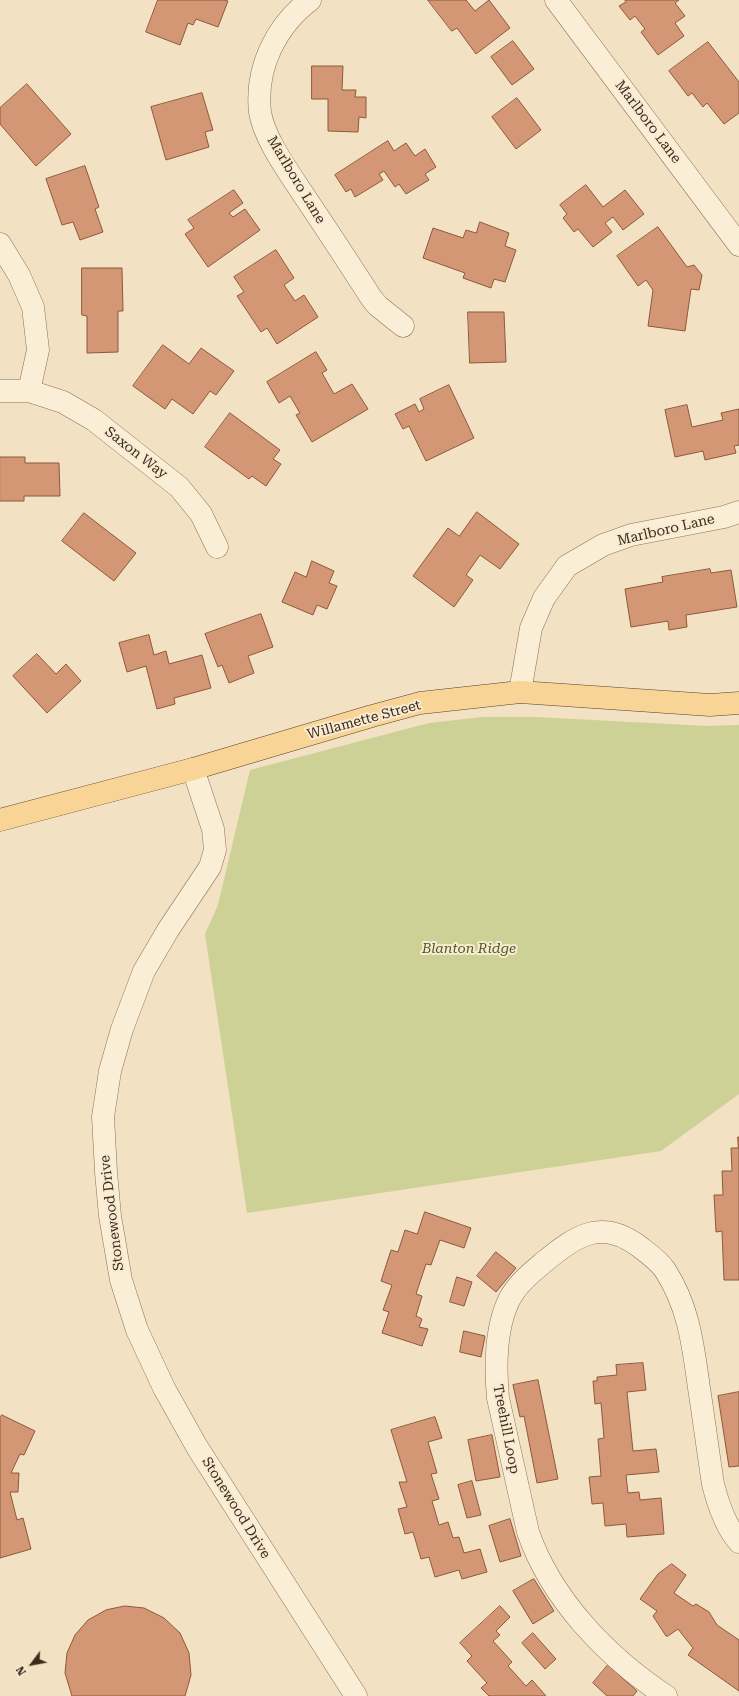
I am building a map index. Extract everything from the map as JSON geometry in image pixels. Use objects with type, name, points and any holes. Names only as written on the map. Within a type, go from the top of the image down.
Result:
[{"type":"main road","name":"Willamette Street","points":[[0,820],[193,769],[420,703],[520,692],[710,705],[739,703]]},
{"type":"street","name":"Marlboro Lane","points":[[310,0],[289,20],[268,54],[262,72],[260,85],[260,113],[276,153],[372,299],[378,306],[403,326]]},
{"type":"street","name":"Marlboro Lane","points":[[556,0],[739,245]]},
{"type":"street","points":[[0,244],[19,275],[33,307],[38,350],[28,391]]},
{"type":"street","name":"Saxon Way","points":[[0,391],[28,391],[63,402],[94,420],[178,487],[201,514],[216,547]]},
{"type":"street","name":"Marlboro Lane","points":[[520,692],[531,628],[544,598],[567,566],[603,545],[631,535],[724,517],[739,512]]},
{"type":"street","name":"Stonewood Drive","points":[[193,769],[213,829],[216,850],[210,867],[168,930],[144,971],[122,1029],[109,1078],[103,1117],[110,1216],[121,1280],[137,1330],[164,1388],[197,1447],[356,1696]]},
{"type":"street","name":"Treehill Loop","points":[[666,1696],[619,1659],[587,1628],[561,1595],[544,1570],[534,1550],[528,1532],[498,1398],[496,1376],[497,1350],[500,1326],[509,1300],[517,1286],[528,1275],[574,1240],[588,1234],[602,1231],[617,1234],[632,1241],[650,1255],[664,1269],[676,1289],[685,1309],[691,1334],[713,1484],[717,1500],[729,1528],[739,1542]]},
{"type":"green space","name":"Blanton Ridge","points":[[483,717],[536,717],[707,726],[739,725],[739,1094],[661,1151],[247,1213],[205,934],[218,905],[250,770],[429,723]]},
{"type":"building","points":[[158,0],[228,1],[218,27],[196,19],[193,25],[188,23],[180,45],[146,32]]},
{"type":"building","points":[[428,0],[466,0],[475,11],[489,0],[510,28],[476,54],[457,28],[452,31]]},
{"type":"building","points":[[625,0],[679,0],[675,3],[685,16],[675,23],[684,36],[658,55],[641,32],[645,29],[635,16],[630,20],[619,6],[626,2]]},
{"type":"building","points":[[513,41],[534,69],[512,85],[491,57]]},
{"type":"building","points":[[708,42],[739,82],[739,113],[724,124],[707,103],[703,107],[692,93],[688,96],[669,71]]},
{"type":"building","points":[[312,66],[343,66],[342,90],[356,90],[355,97],[366,97],[366,118],[359,117],[358,132],[328,131],[328,99],[312,99]]},
{"type":"building","points":[[27,84],[71,134],[36,166],[0,124],[0,108]]},
{"type":"building","points":[[202,93],[213,130],[205,132],[209,147],[166,160],[151,107]]},
{"type":"building","points":[[517,98],[541,130],[516,149],[492,117]]},
{"type":"building","points":[[388,141],[394,151],[406,143],[415,156],[425,149],[436,167],[425,174],[429,180],[406,194],[399,184],[395,187],[384,171],[379,174],[383,180],[355,197],[351,189],[346,192],[335,175]]},
{"type":"building","points":[[85,166],[99,207],[95,209],[103,232],[80,240],[73,222],[62,225],[46,179]]},
{"type":"building","points":[[586,185],[603,207],[625,190],[644,214],[623,230],[613,217],[605,223],[612,232],[593,247],[578,229],[574,232],[563,218],[567,214],[560,205]]},
{"type":"building","points":[[234,190],[243,203],[229,213],[233,217],[245,209],[260,230],[208,267],[185,234],[194,228],[188,220]]},
{"type":"building","points":[[480,222],[509,233],[505,246],[516,250],[505,282],[494,279],[491,288],[463,278],[465,273],[423,258],[433,228],[463,238],[466,230],[476,233]]},
{"type":"building","points":[[658,227],[687,267],[694,265],[702,275],[699,290],[691,289],[685,331],[648,326],[653,290],[646,280],[638,286],[617,256]]},
{"type":"building","points":[[276,250],[294,278],[284,285],[295,301],[304,295],[318,317],[277,344],[267,328],[261,332],[237,296],[244,292],[234,277]]},
{"type":"building","points":[[82,268],[122,268],[123,311],[118,311],[118,352],[87,353],[87,316],[82,315]]},
{"type":"building","points":[[468,312],[504,312],[506,362],[470,363]]},
{"type":"building","points":[[163,345],[189,364],[201,348],[234,371],[216,395],[210,391],[193,414],[172,399],[165,409],[133,386]]},
{"type":"building","points":[[316,352],[327,370],[322,373],[334,394],[352,384],[368,409],[312,442],[296,415],[300,413],[290,396],[279,403],[267,382]]},
{"type":"building","points":[[449,385],[474,438],[426,461],[409,426],[403,429],[395,414],[415,404],[419,412],[424,409],[420,399]]},
{"type":"building","points":[[687,405],[692,427],[723,420],[721,413],[739,409],[739,445],[734,446],[736,453],[705,460],[703,451],[675,457],[665,410]]},
{"type":"building","points":[[230,413],[280,450],[273,459],[281,464],[266,486],[252,476],[249,479],[205,447]]},
{"type":"building","points":[[0,457],[25,457],[25,463],[59,463],[60,496],[24,496],[24,501],[0,501]]},
{"type":"building","points":[[477,512],[519,544],[500,569],[480,555],[466,575],[473,580],[454,607],[413,576],[448,528],[459,536]]},
{"type":"building","points":[[84,513],[136,553],[114,581],[62,541]]},
{"type":"building","points":[[312,561],[334,571],[329,583],[337,586],[327,609],[317,605],[313,615],[282,602],[295,572],[306,577]]},
{"type":"building","points":[[710,569],[711,573],[731,570],[737,607],[686,615],[687,627],[669,630],[668,621],[631,627],[625,589],[663,582],[662,577]]},
{"type":"building","points":[[261,614],[273,647],[248,656],[254,673],[229,683],[222,665],[218,667],[205,634]]},
{"type":"building","points":[[149,635],[154,655],[166,651],[169,664],[202,655],[211,688],[174,698],[175,704],[157,709],[146,666],[127,672],[119,643]]},
{"type":"building","points":[[37,654],[56,674],[66,664],[81,681],[47,713],[13,676]]},
{"type":"building","points":[[738,1137],[739,1280],[724,1280],[722,1231],[716,1232],[714,1195],[723,1195],[722,1171],[732,1171],[731,1148],[738,1148]]},
{"type":"building","points":[[425,1212],[471,1228],[464,1248],[440,1240],[431,1265],[426,1264],[416,1294],[422,1296],[416,1316],[422,1319],[419,1327],[428,1329],[422,1346],[382,1333],[389,1312],[383,1310],[392,1285],[381,1281],[391,1250],[398,1252],[405,1230],[417,1234]]},
{"type":"building","points":[[496,1252],[516,1268],[496,1292],[477,1276]]},
{"type":"building","points":[[457,1277],[472,1282],[464,1306],[450,1302]]},
{"type":"building","points":[[464,1331],[485,1336],[481,1357],[460,1352]]},
{"type":"building","points":[[643,1363],[646,1390],[627,1392],[633,1451],[656,1449],[659,1472],[626,1475],[628,1493],[639,1492],[640,1500],[661,1498],[664,1534],[627,1537],[626,1524],[605,1526],[603,1503],[592,1504],[589,1477],[601,1476],[598,1439],[604,1438],[601,1403],[595,1404],[593,1381],[597,1381],[597,1377],[617,1375],[616,1365]]},
{"type":"building","points":[[538,1380],[558,1479],[537,1483],[524,1416],[520,1417],[513,1385]]},
{"type":"building","points":[[739,1392],[739,1466],[729,1467],[718,1396]]},
{"type":"building","points":[[2,1415],[35,1431],[24,1455],[20,1454],[11,1473],[19,1473],[18,1492],[10,1492],[17,1520],[23,1518],[31,1549],[0,1558],[0,1418]]},
{"type":"building","points":[[435,1417],[442,1438],[428,1442],[437,1473],[431,1474],[439,1499],[432,1501],[439,1525],[448,1522],[453,1538],[459,1537],[464,1553],[480,1549],[487,1572],[462,1579],[459,1570],[435,1577],[429,1557],[421,1559],[413,1532],[405,1534],[398,1509],[407,1507],[399,1482],[407,1482],[391,1430]]},
{"type":"building","points":[[492,1435],[500,1477],[476,1481],[468,1440]]},
{"type":"building","points":[[472,1481],[481,1515],[467,1518],[458,1485]]},
{"type":"building","points":[[510,1519],[521,1556],[500,1562],[489,1526]]},
{"type":"building","points":[[672,1564],[686,1575],[674,1593],[693,1606],[696,1604],[709,1612],[717,1625],[739,1640],[739,1691],[688,1655],[693,1648],[678,1629],[666,1636],[653,1616],[657,1611],[640,1599],[658,1574]]},
{"type":"building","points":[[534,1579],[554,1611],[533,1624],[513,1591]]},
{"type":"building","points":[[125,1606],[144,1608],[164,1618],[180,1633],[189,1653],[191,1675],[185,1696],[72,1696],[65,1673],[67,1653],[75,1635],[88,1620],[106,1610]]},
{"type":"building","points":[[500,1606],[510,1617],[496,1631],[500,1635],[493,1641],[512,1662],[508,1666],[526,1686],[532,1680],[546,1696],[489,1696],[481,1688],[487,1683],[467,1661],[472,1656],[460,1643]]},
{"type":"building","points":[[533,1633],[556,1659],[545,1669],[522,1643]]},
{"type":"building","points":[[608,1665],[637,1691],[633,1696],[607,1696],[593,1683]]}]
